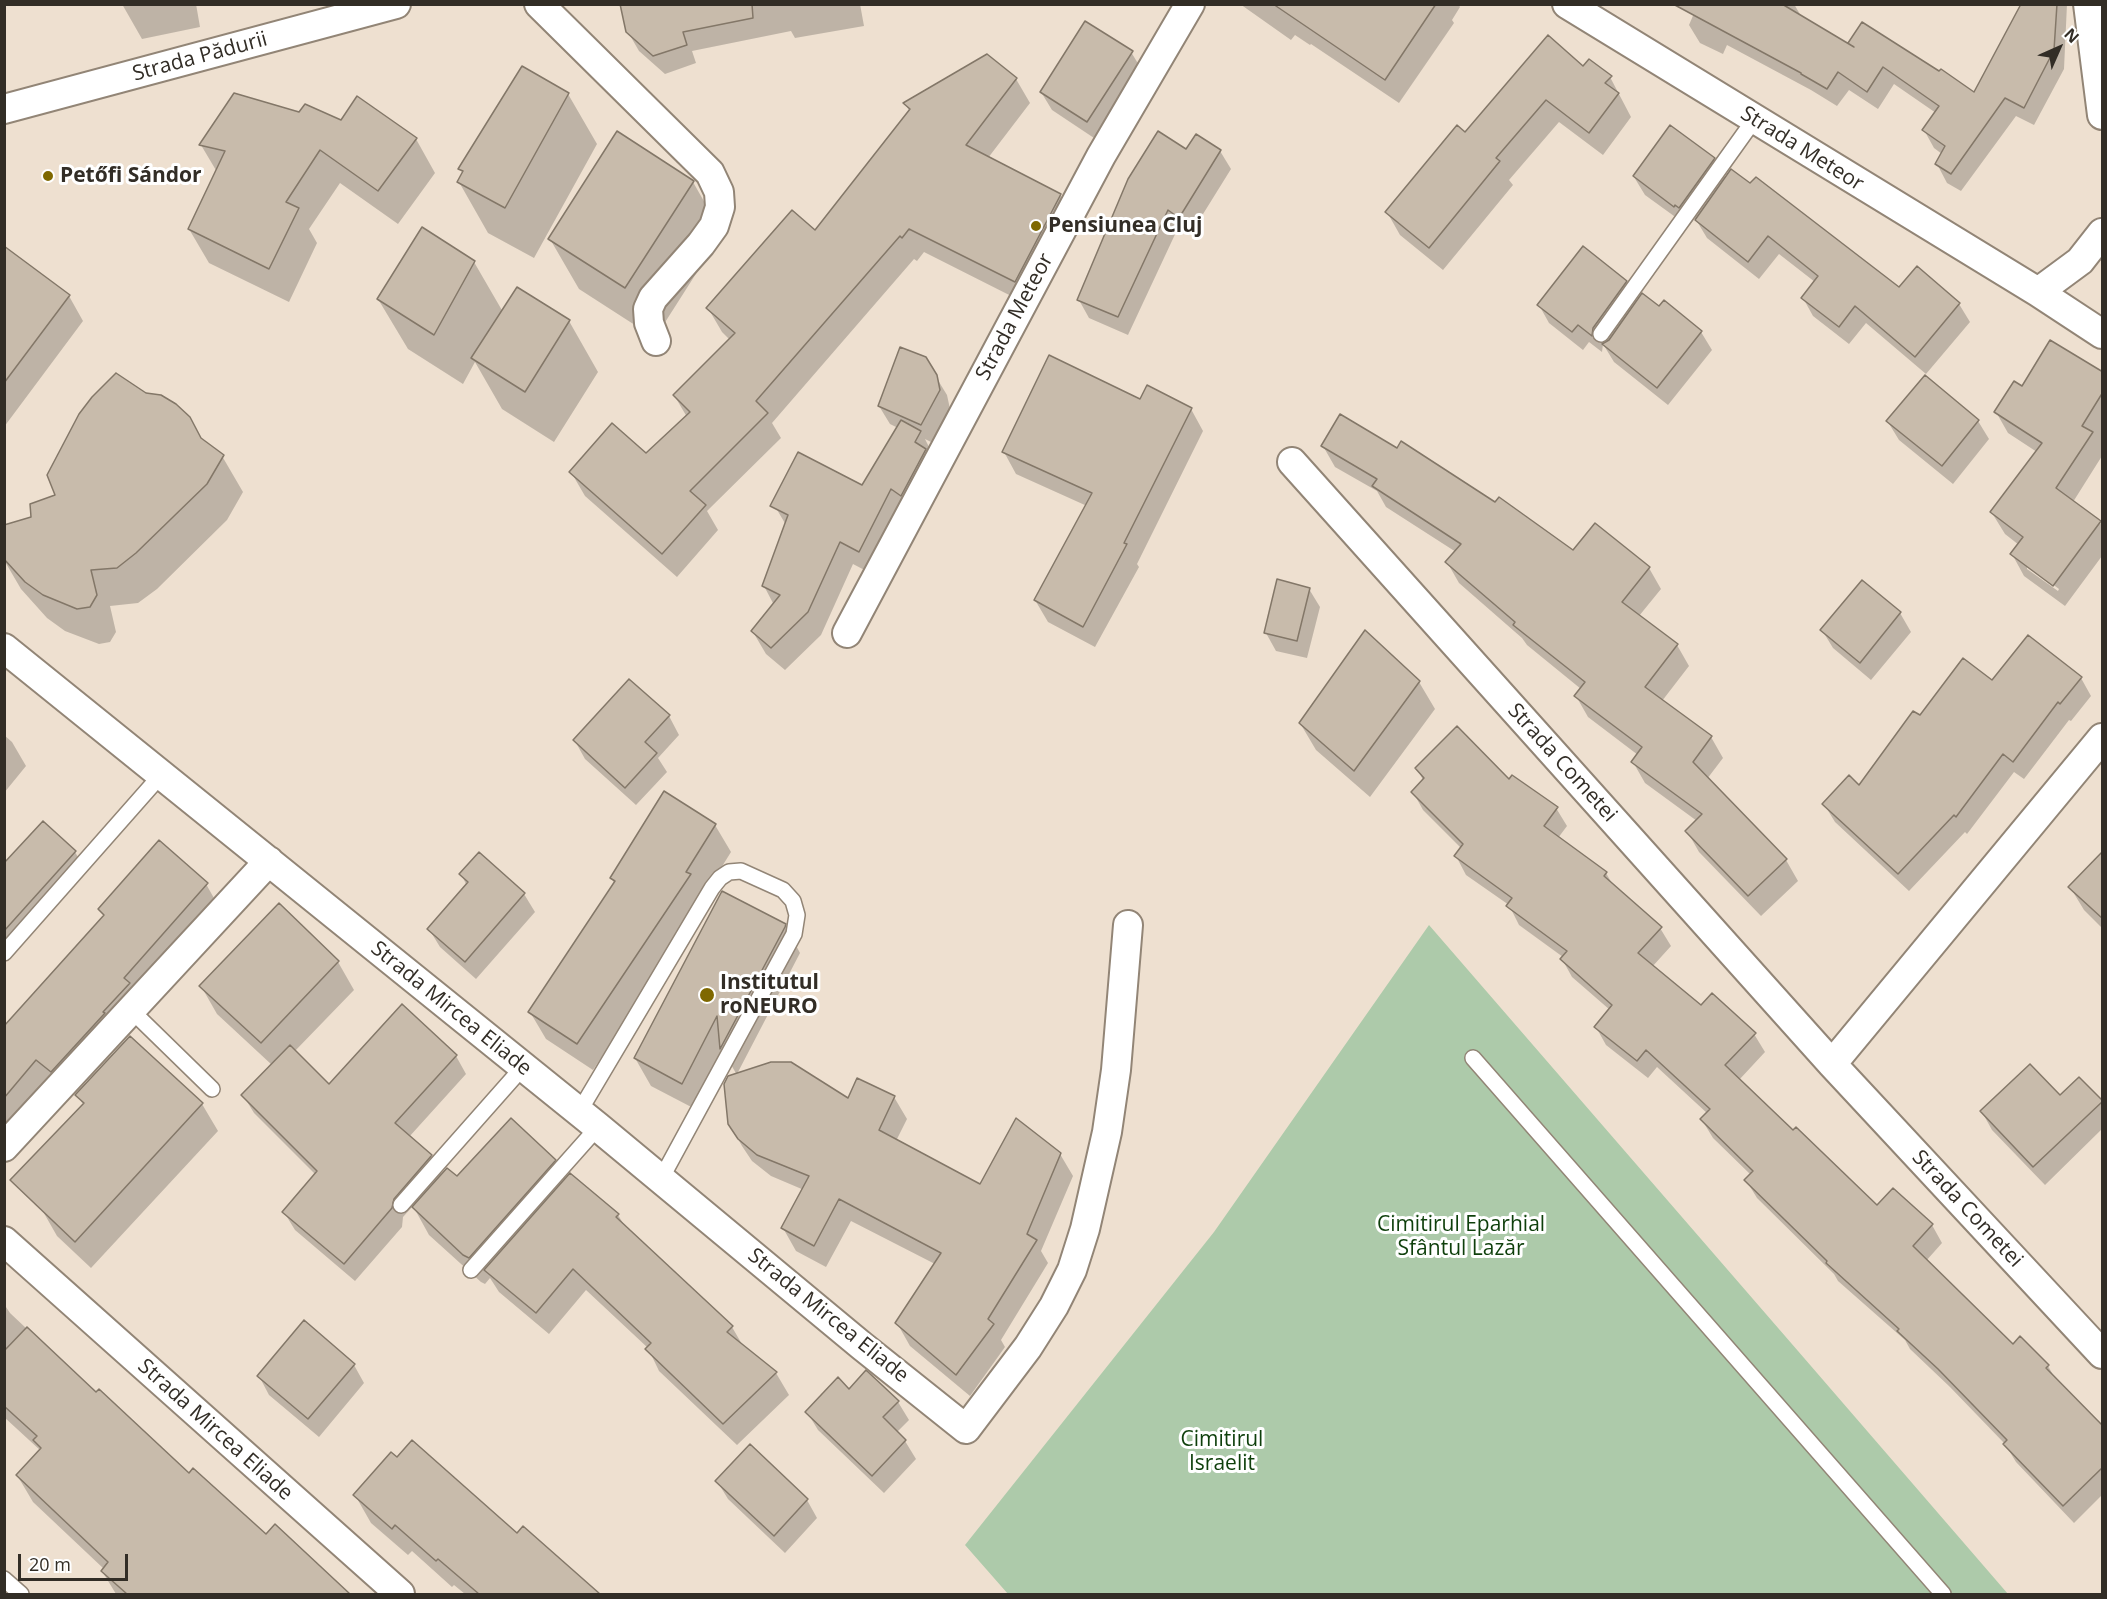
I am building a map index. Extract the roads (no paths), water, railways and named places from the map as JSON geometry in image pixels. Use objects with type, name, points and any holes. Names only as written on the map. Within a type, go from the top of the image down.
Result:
[{"type":"street","name":"Strada Pădurii","points":[[4,109],[396,4]]},
{"type":"street","points":[[539,4],[710,174],[719,192],[720,207],[714,226],[701,244],[653,297],[648,309],[649,323],[656,341]]},
{"type":"street","name":"Strada Meteor","points":[[848,633],[1101,156],[1190,4]]},
{"type":"street","name":"Strada Meteor","points":[[1567,4],[2103,334]]},
{"type":"street","points":[[2088,4],[2103,115]]},
{"type":"street","points":[[2038,292],[2080,261],[2103,233]]},
{"type":"street","name":"Strada Cometei","points":[[1292,462],[1832,1064],[2103,1354]]},
{"type":"street","name":"Strada Mircea Eliade","points":[[4,648],[661,1179],[966,1429],[1028,1347],[1072,1270],[1079,1250],[1107,1132],[1115,1080],[1128,925]]},
{"type":"street","points":[[1832,1064],[2103,738]]},
{"type":"street","points":[[4,1147],[269,861]]},
{"type":"street","name":"Strada Mircea Eliade","points":[[4,1241],[400,1594]]},
{"type":"lane","points":[[1601,334],[1754,120]]},
{"type":"lane","points":[[4,953],[161,775]]},
{"type":"lane","points":[[471,1270],[588,1120],[712,888],[729,872],[741,871],[783,890],[793,901],[797,915],[794,934],[661,1179]]},
{"type":"lane","points":[[131,1010],[212,1089]]},
{"type":"lane","points":[[1473,1058],[1943,1594]]},
{"type":"lane","points":[[401,1205],[523,1067]]},
{"type":"lane","points":[[4,1579],[21,1594]]},
{"type":"place","name":"Petőfi Sándor","points":[[48,176]]},
{"type":"place","name":"Pensiunea Cluj","points":[[1036,226]]},
{"type":"place","name":"Institutul roNEURO","points":[[707,995]]},
{"type":"park label","name":"Cimitirul Eparhial Sfântul Lazăr","points":[[1461,1237]]},
{"type":"park label","name":"Cimitirul Israelit","points":[[1222,1452]]}]
